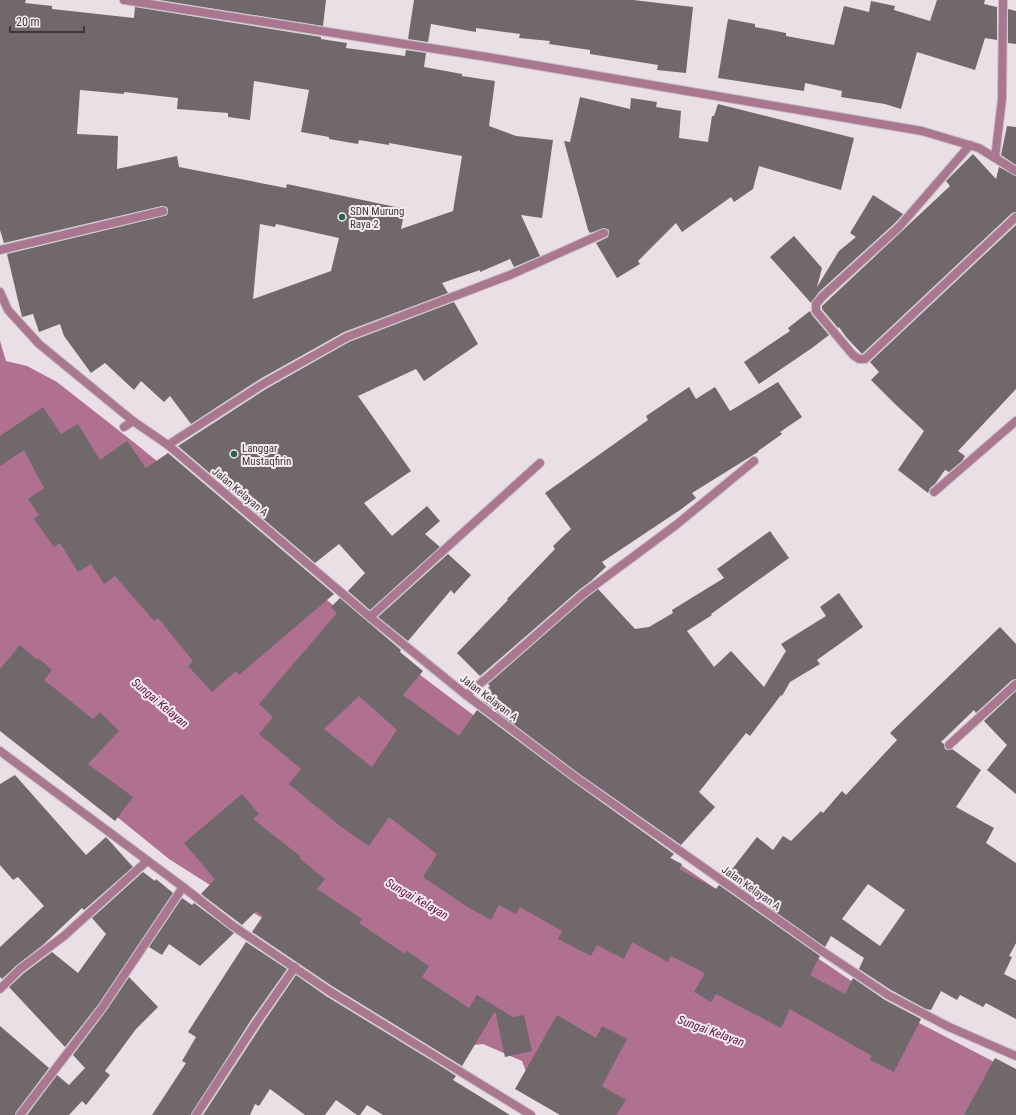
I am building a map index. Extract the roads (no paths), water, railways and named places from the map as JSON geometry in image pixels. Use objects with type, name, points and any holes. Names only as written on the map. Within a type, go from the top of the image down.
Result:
[{"type":"street","points":[[124,0],[487,57],[838,118],[922,131],[979,148],[1016,171]]},
{"type":"street","points":[[995,158],[1002,99],[1004,0]]},
{"type":"street","points":[[970,145],[899,227],[823,296],[816,304],[816,311],[853,355],[859,359],[865,359],[1016,217]]},
{"type":"street","points":[[0,250],[163,211]]},
{"type":"street","points":[[168,445],[263,384],[347,337],[510,275],[604,233]]},
{"type":"street","name":"Jalan Kelayan A","points":[[0,292],[8,310],[38,344],[133,420],[168,445],[370,617],[466,695],[575,777],[822,951],[888,995],[949,1027],[1016,1056]]},
{"type":"street","points":[[0,314],[8,310]]},
{"type":"street","points":[[124,426],[133,420]]},
{"type":"street","points":[[934,492],[1016,421]]},
{"type":"street","points":[[466,695],[583,594],[676,525],[754,461]]},
{"type":"street","points":[[370,617],[540,463]]},
{"type":"street","points":[[949,745],[1016,684]]},
{"type":"street","points":[[0,751],[233,926],[295,966],[329,991],[520,1112],[531,1115]]},
{"type":"street","points":[[0,989],[20,969],[64,936],[147,861]]},
{"type":"street","points":[[20,1115],[102,1008],[183,887]]},
{"type":"street","points":[[196,1115],[295,966]]},
{"type":"water","name":"Sungai Kelayan","points":[[0,341],[6,361],[27,366],[57,382],[136,444],[399,659],[594,806],[894,1010],[1002,1066],[1016,1115],[574,1115],[533,1090],[522,1061],[483,1044],[464,1046],[169,859],[0,722]]},
{"type":"place","name":"SDN Murung Raya 2","points":[[342,217]]},
{"type":"place","name":"Langgar Mustaqfirin","points":[[234,454]]}]
